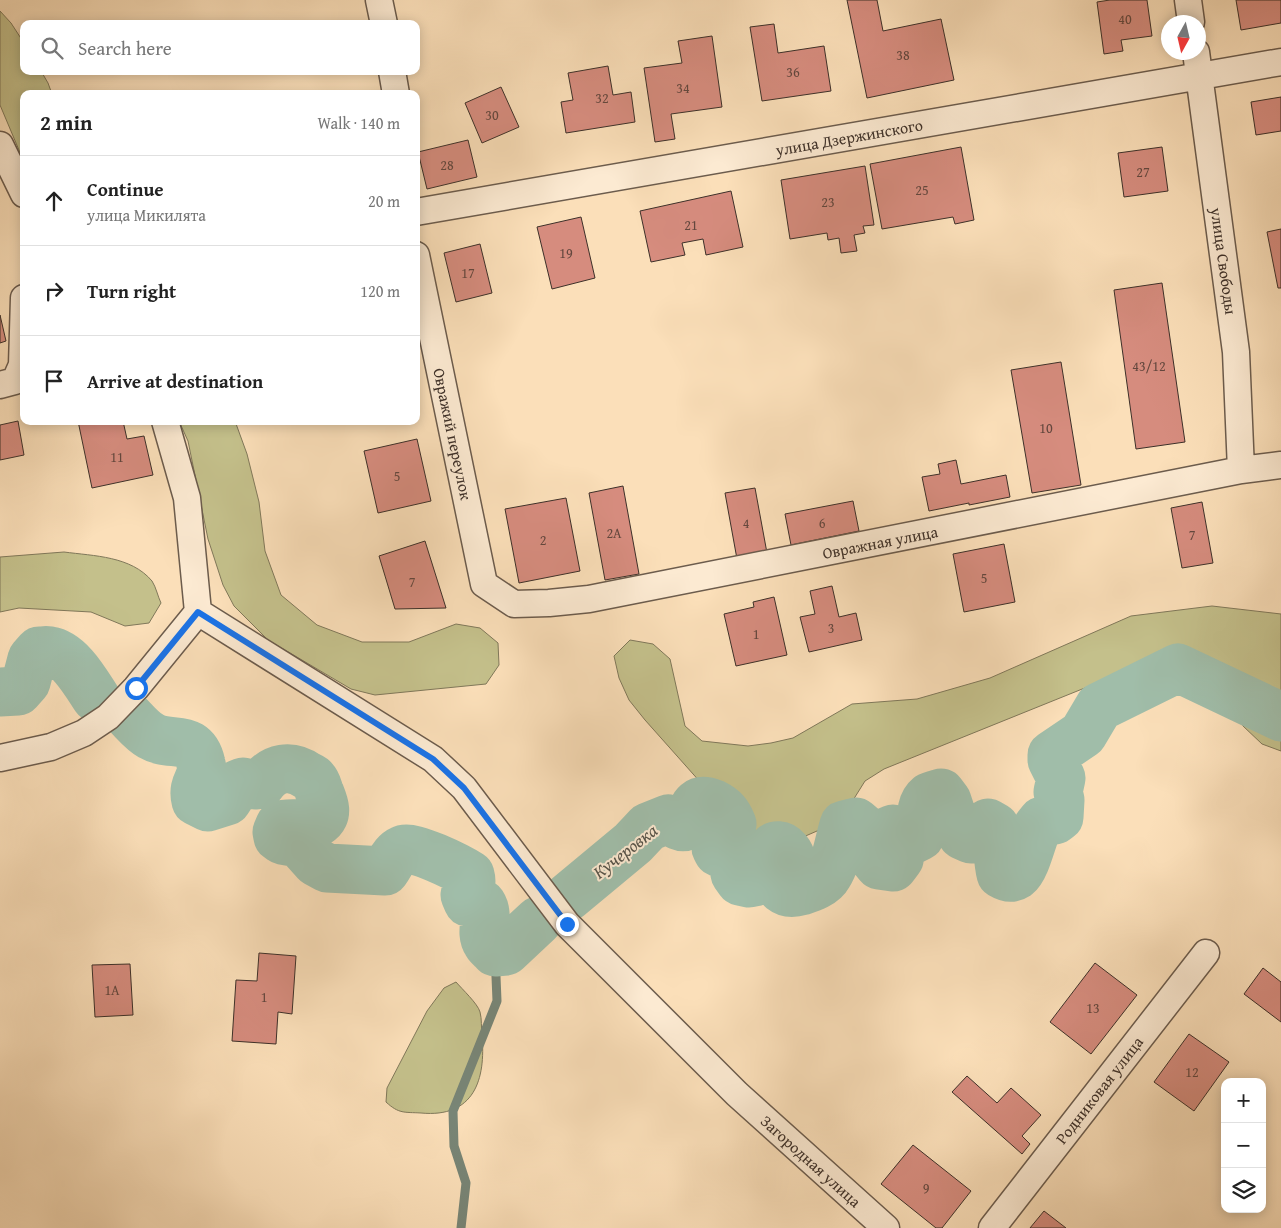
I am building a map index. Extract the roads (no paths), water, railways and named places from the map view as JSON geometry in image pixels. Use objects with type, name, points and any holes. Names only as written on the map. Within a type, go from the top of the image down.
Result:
[{"type":"street","points":[[379,0],[383,20]]},
{"type":"street","points":[[1188,0],[1190,15]]},
{"type":"street","name":"улица Дзержинского","points":[[420,211],[1198,64],[1281,62]]},
{"type":"street","name":"улица Свободы","points":[[1198,64],[1236,352],[1242,470]]},
{"type":"street","points":[[393,75],[395,90]]},
{"type":"street","points":[[0,145],[20,186]]},
{"type":"street","name":"Овражий переулок","points":[[420,274],[484,584]]},
{"type":"street","points":[[0,384],[15,381],[20,370]]},
{"type":"street","points":[[0,758],[51,747],[84,733],[108,717],[136,688],[198,612],[186,498],[166,425]]},
{"type":"street","name":"Овражная улица","points":[[484,584],[514,604],[589,599],[1242,470],[1281,465]]},
{"type":"street","name":"Загородная улица","points":[[198,612],[433,759],[464,788],[567,924],[737,1094],[886,1228]]},
{"type":"street","name":"Родниковая улица","points":[[992,1228],[1206,953]]},
{"type":"waterway","name":"Кучеровка","points":[[0,692],[18,691],[26,682],[32,659],[39,651],[47,651],[57,653],[71,663],[96,698]]},
{"type":"waterway","name":"Кучеровка","points":[[568,897],[633,843],[648,827],[668,819],[679,826],[686,826],[689,823],[693,809],[700,802],[714,804],[725,812],[730,820],[732,824],[729,833],[719,838],[716,848],[718,852],[733,860],[735,874],[740,881],[754,882],[761,876],[768,854],[774,847],[779,846],[787,851],[792,861],[791,872],[781,884],[782,889],[788,892],[796,892],[816,885],[826,878],[831,869],[844,825],[856,822],[870,834],[870,854],[879,865],[893,867],[899,859],[889,844],[886,832],[893,829],[912,840],[920,836],[923,805],[930,796],[941,793],[947,801],[954,822],[962,835],[976,839],[988,823],[995,827],[1001,874],[1013,877],[1017,875],[1023,866],[1038,826],[1042,821],[1055,820],[1059,817],[1060,800],[1058,792],[1061,778],[1052,760],[1052,755],[1083,734],[1099,707],[1178,668],[1281,717]]},
{"type":"waterway","name":"Кучеровка","points":[[128,715],[151,736],[166,741],[181,742],[193,748],[198,754],[202,769],[195,789],[196,801],[208,807],[227,801],[238,784],[243,782],[255,785],[261,784],[271,774],[283,769],[302,772],[313,779],[317,784],[324,803],[325,812],[322,819],[310,824],[280,825],[277,832],[278,837],[282,840],[299,843],[316,862],[327,868],[385,871],[396,854],[407,849],[425,853],[456,867],[470,875],[471,883],[465,895],[468,902],[482,904],[485,913],[485,938],[495,952],[506,951],[538,921]]},
{"type":"waterway","points":[[461,1228],[466,1183],[454,1146],[453,1111],[497,1001],[495,952]]}]
